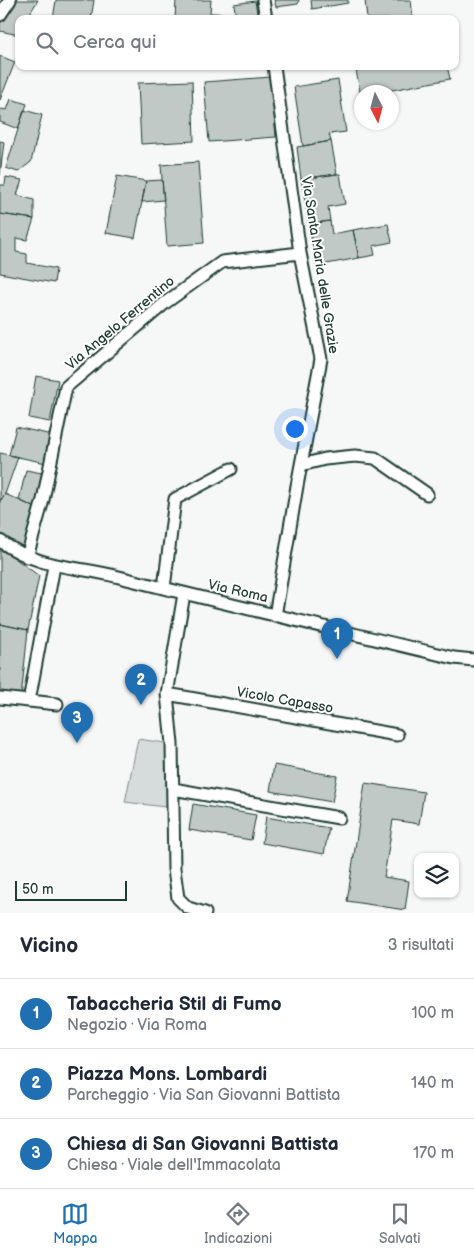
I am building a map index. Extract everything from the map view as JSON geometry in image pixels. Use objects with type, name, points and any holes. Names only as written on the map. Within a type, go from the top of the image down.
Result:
[{"type":"street","points":[[0,15],[10,0]]},
{"type":"street","points":[[263,0],[265,15]]},
{"type":"street","name":"Via Santa Maria delle Grazie","points":[[275,70],[300,254],[321,359],[275,616]]},
{"type":"street","name":"Via Angelo Ferrentino","points":[[27,557],[43,500],[66,387],[165,303],[222,262],[300,254]]},
{"type":"street","points":[[301,465],[325,459],[355,456],[375,458],[427,494]]},
{"type":"street","points":[[164,588],[174,499],[231,469]]},
{"type":"street","name":"Via Roma","points":[[0,541],[27,557],[54,566],[115,576],[275,616],[474,660]]},
{"type":"street","points":[[29,701],[54,566]]},
{"type":"street","points":[[184,594],[167,694],[172,744],[174,869],[178,898],[188,908],[205,913]]},
{"type":"street","name":"Vicolo Capasso","points":[[167,694],[397,735]]},
{"type":"street","points":[[0,698],[57,704]]},
{"type":"street","points":[[173,789],[339,818]]},
{"type":"shaded area","points":[[138,739],[172,744],[173,808],[125,802]]},
{"type":"building","points":[[13,0],[38,0],[29,15],[15,15],[15,34],[0,31],[0,24]]},
{"type":"building","points":[[56,0],[94,0],[92,15],[54,15]]},
{"type":"building","points":[[176,0],[211,0],[210,13],[234,14],[234,15],[175,15]]},
{"type":"building","points":[[274,0],[299,0],[298,4],[276,7]]},
{"type":"building","points":[[311,0],[348,0],[348,3],[312,9]]},
{"type":"building","points":[[365,0],[411,0],[413,15],[367,15]]},
{"type":"building","points":[[255,1],[257,15],[235,15],[234,4]]},
{"type":"building","points":[[0,56],[15,62],[0,100]]},
{"type":"building","points":[[356,70],[448,70],[450,79],[399,89],[399,85],[359,85]]},
{"type":"building","points":[[271,77],[276,137],[209,142],[204,82]]},
{"type":"building","points":[[338,80],[346,132],[329,134],[331,141],[303,146],[294,87]]},
{"type":"building","points":[[192,81],[194,141],[141,144],[138,83]]},
{"type":"building","points":[[11,99],[27,104],[18,129],[0,122],[0,109],[7,110]]},
{"type":"building","points":[[24,110],[42,115],[31,162],[18,172],[6,168]]},
{"type":"building","points":[[0,141],[4,142],[0,175]]},
{"type":"building","points":[[331,141],[337,174],[301,179],[297,147]]},
{"type":"building","points":[[198,162],[204,243],[167,246],[161,165]]},
{"type":"building","points":[[340,174],[345,204],[328,207],[330,221],[309,224],[301,179]]},
{"type":"building","points":[[117,176],[146,181],[135,238],[106,233]]},
{"type":"building","points":[[6,177],[22,180],[17,195],[34,200],[34,219],[0,214],[0,185],[5,185]]},
{"type":"building","points":[[162,180],[164,200],[142,202],[146,181]]},
{"type":"building","points":[[0,214],[34,219],[27,240],[16,238],[16,252],[27,254],[27,263],[56,269],[54,283],[0,273]]},
{"type":"building","points":[[330,221],[332,234],[353,230],[359,258],[316,266],[309,224]]},
{"type":"building","points":[[388,224],[392,242],[373,246],[375,255],[359,258],[353,230]]},
{"type":"building","points":[[36,376],[58,380],[50,422],[29,418]]},
{"type":"building","points":[[16,427],[52,435],[46,463],[9,455]]},
{"type":"building","points":[[0,453],[18,457],[5,494],[0,501]]},
{"type":"building","points":[[26,470],[47,474],[38,509],[19,500]]},
{"type":"building","points":[[5,494],[38,509],[24,551],[0,535],[0,501]]},
{"type":"building","points":[[0,547],[39,576],[28,630],[0,624]]},
{"type":"building","points":[[0,624],[28,630],[21,698],[0,695]]},
{"type":"building","points":[[274,765],[337,776],[332,802],[270,791]]},
{"type":"building","points":[[365,783],[424,792],[419,824],[393,820],[384,877],[409,881],[405,910],[347,901]]},
{"type":"building","points":[[193,804],[256,815],[251,840],[189,830]]},
{"type":"building","points":[[266,817],[329,828],[324,854],[262,843]]},
{"type":"place","name":"Tabaccheria Stil di Fumo","points":[[337,659]]},
{"type":"place","name":"Piazza Mons. Lombardi","points":[[141,705]]},
{"type":"place","name":"Chiesa di San Giovanni Battista","points":[[77,743]]}]
